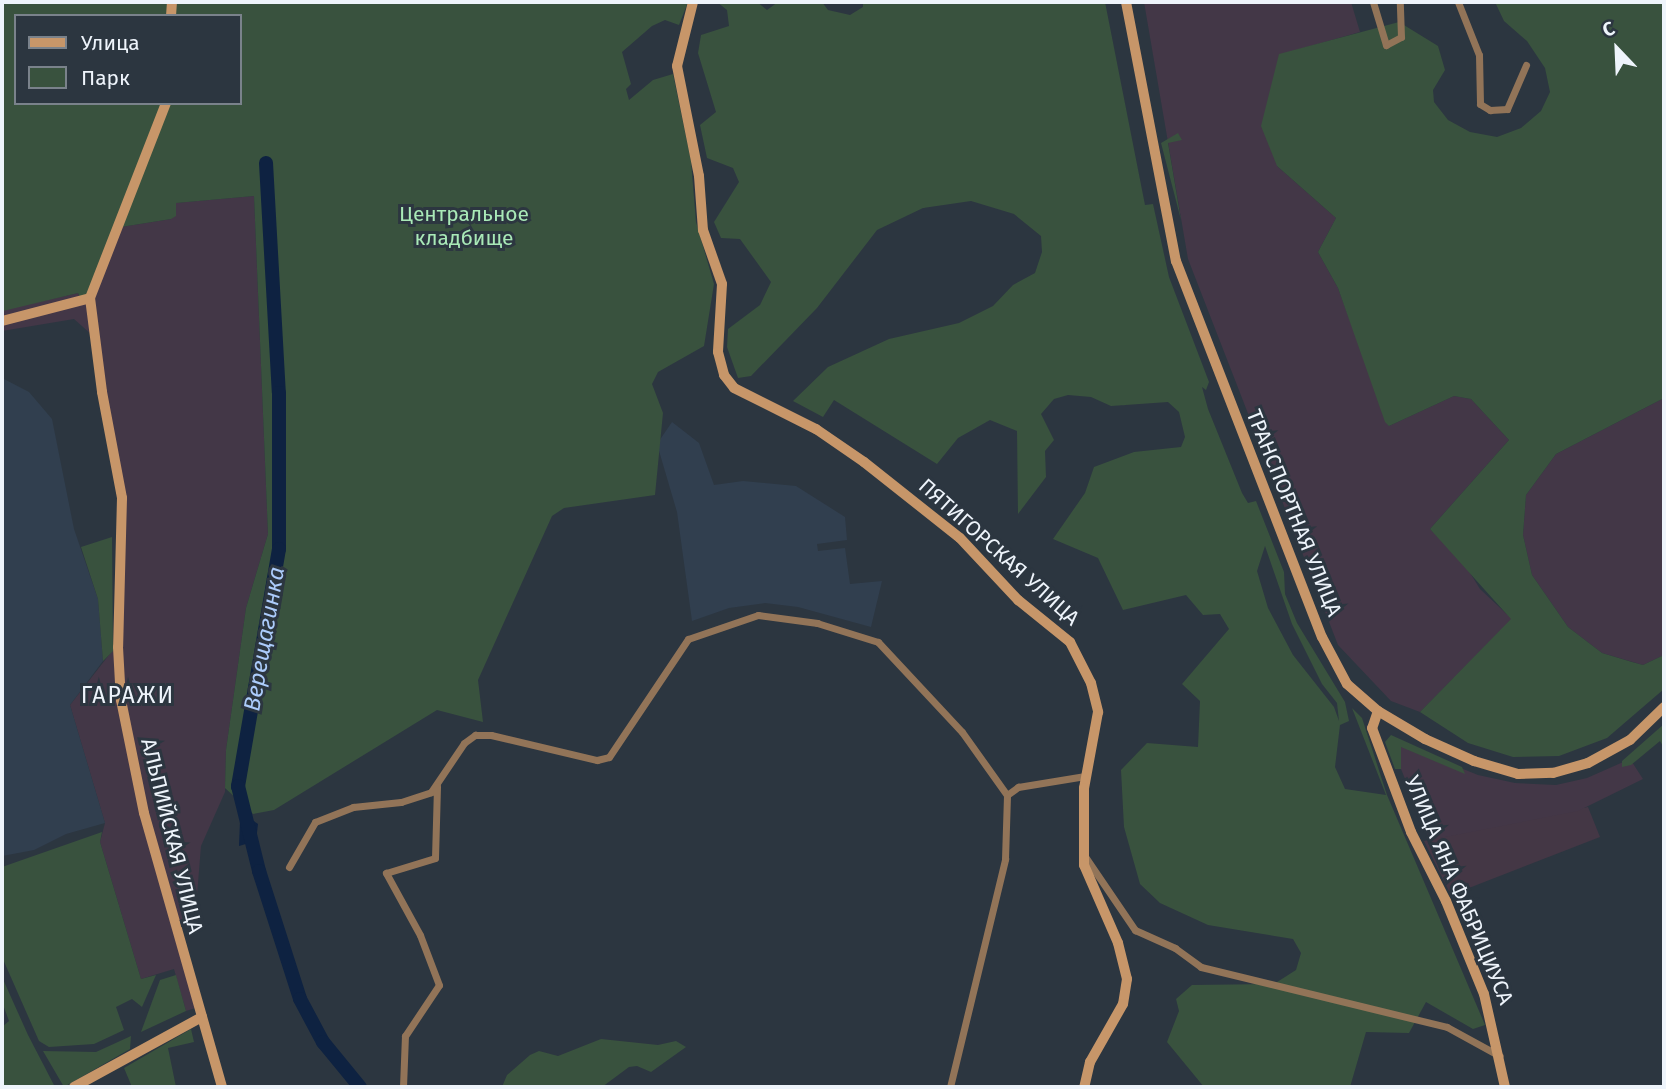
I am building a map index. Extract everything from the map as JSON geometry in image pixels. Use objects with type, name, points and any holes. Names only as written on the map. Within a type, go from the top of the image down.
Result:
[{"type":"street","name":"ПЯТИГОРСКАЯ УЛИЦА","points":[[693,2],[677,66],[699,176],[703,230],[722,284],[718,352],[724,374],[734,388],[816,429],[898,486],[960,538],[1018,600],[1077,650],[1098,712],[1086,776],[1083,853],[1085,872],[1118,943],[1127,979],[1123,1004],[1090,1062],[1084,1087]]},
{"type":"street","name":"ТРАНСПОРТНАЯ УЛИЦА","points":[[1126,2],[1167,229],[1185,288],[1322,637],[1347,684],[1378,711],[1474,761],[1536,774],[1572,769],[1610,753],[1664,708]]},
{"type":"street","points":[[1373,2],[1386,45],[1401,37],[1400,2]]},
{"type":"street","points":[[1458,2],[1479,55],[1480,104],[1490,110],[1507,109],[1526,65]]},
{"type":"street","points":[[2,321],[90,298],[165,108]]},
{"type":"street","name":"АЛЬПИЙСКАЯ УЛИЦА","points":[[90,298],[102,392],[122,498],[118,647],[121,701],[144,813],[222,1087]]},
{"type":"street","points":[[289,867],[308,831],[324,816],[353,807],[418,798],[437,786],[468,738],[491,735],[603,759],[614,751],[688,639],[743,617],[774,615],[878,642],[962,732],[1007,795],[1006,859],[950,1087]]},
{"type":"street","name":"УЛИЦА ЯНА ФАБРИЦИУСА","points":[[1378,711],[1373,728],[1411,832],[1446,901],[1484,994],[1501,1056],[1505,1087]]},
{"type":"street","points":[[1007,795],[1018,787],[1086,776]]},
{"type":"street","points":[[403,1087],[405,1036],[439,985],[420,935],[386,873],[435,858],[437,786]]},
{"type":"street","points":[[1083,853],[1135,930],[1175,948],[1202,967],[1447,1027],[1501,1056]]},
{"type":"street","points":[[74,1087],[201,1017]]},
{"type":"shaded area","points":[[1144,2],[1351,2],[1360,32],[1279,55],[1277,166],[1336,218],[1318,252],[1338,288],[1389,426],[1454,396],[1471,399],[1509,440],[1430,529],[1462,560],[1480,589],[1512,619],[1420,712],[1391,701],[1338,645],[1188,259]]},
{"type":"shaded area","points":[[254,196],[268,534],[246,608],[226,750],[225,792],[201,846],[195,920],[178,926],[202,1006],[186,1011],[174,969],[141,979],[100,842],[105,823],[70,705],[116,646],[122,491],[92,335],[74,319],[2,331],[2,310],[78,293],[82,303],[121,227],[171,219],[175,203]]},
{"type":"shaded area","points":[[2,378],[29,392],[52,419],[74,529],[98,599],[103,661],[70,705],[105,823],[66,834],[34,850],[2,856]]},
{"type":"shaded area","points":[[1664,398],[1664,655],[1643,665],[1602,653],[1568,627],[1532,575],[1523,535],[1526,495],[1556,454]]},
{"type":"shaded area","points":[[672,422],[699,443],[714,485],[743,481],[796,486],[845,517],[847,540],[817,544],[818,551],[845,548],[850,584],[882,581],[871,627],[798,607],[765,603],[729,608],[692,621],[677,512],[657,444]]},
{"type":"shaded area","points":[[1401,744],[1478,775],[1515,783],[1556,785],[1587,778],[1630,759],[1643,779],[1578,811],[1430,840],[1401,769],[1397,745]]},
{"type":"shaded area","points":[[1588,807],[1600,837],[1451,895],[1424,841]]},
{"type":"green space","name":"Центральное кладбище","points":[[2,2],[688,2],[679,25],[665,20],[652,26],[622,52],[631,84],[626,89],[629,100],[653,80],[673,74],[691,161],[696,222],[714,284],[704,346],[658,372],[652,384],[663,413],[655,495],[564,508],[552,516],[478,680],[483,722],[437,710],[274,810],[253,814],[225,788],[226,750],[246,608],[268,534],[254,196],[176,203],[176,216],[171,219],[121,227],[83,304],[78,293],[3,311]]},
{"type":"green space","points":[[717,2],[757,2],[767,10],[778,2],[822,2],[828,10],[850,15],[863,7],[863,2],[1105,2],[1145,205],[1153,204],[1169,277],[1209,382],[1206,390],[1202,387],[1208,409],[1242,493],[1248,503],[1256,501],[1284,572],[1285,594],[1297,623],[1345,702],[1349,721],[1340,725],[1335,767],[1345,789],[1386,795],[1352,708],[1362,718],[1387,795],[1485,1025],[1473,1029],[1426,1002],[1409,1033],[1366,1032],[1350,1087],[1204,1087],[1167,1042],[1179,1011],[1176,999],[1192,985],[1274,984],[1296,970],[1301,953],[1293,939],[1208,925],[1160,903],[1140,884],[1124,827],[1121,770],[1147,743],[1198,747],[1200,701],[1182,684],[1229,629],[1220,614],[1203,615],[1186,595],[1123,610],[1098,558],[1053,539],[1085,493],[1094,467],[1134,452],[1181,447],[1185,437],[1179,412],[1168,402],[1111,406],[1091,397],[1068,395],[1054,399],[1041,414],[1054,440],[1045,451],[1046,477],[1018,514],[1017,431],[990,420],[958,438],[937,464],[834,400],[823,417],[793,401],[828,367],[889,339],[959,323],[993,306],[1013,285],[1035,273],[1042,252],[1041,236],[1014,214],[971,201],[923,208],[877,230],[817,308],[751,376],[738,378],[727,347],[728,329],[760,305],[771,282],[740,239],[721,238],[714,222],[739,182],[733,168],[707,158],[700,125],[716,112],[698,53],[701,35],[729,26],[727,10]],"holes":[[[1265,546],[1292,624],[1322,684],[1337,703],[1339,721],[1334,707],[1293,655],[1268,608],[1257,571]]]},
{"type":"green space","points":[[1495,2],[1664,2],[1664,398],[1556,454],[1526,495],[1523,535],[1532,575],[1568,627],[1602,653],[1632,662],[1643,665],[1664,655],[1664,689],[1607,738],[1559,756],[1513,757],[1468,743],[1420,712],[1511,619],[1430,529],[1509,440],[1471,399],[1454,396],[1389,426],[1385,422],[1338,288],[1318,252],[1336,218],[1277,166],[1261,126],[1279,54],[1399,22],[1438,46],[1445,70],[1433,90],[1434,102],[1448,120],[1470,132],[1497,137],[1521,128],[1541,111],[1550,92],[1545,68],[1527,41],[1504,21]]},
{"type":"green space","points":[[1178,133],[1182,140],[1168,143],[1181,220],[1161,143]]},
{"type":"green space","points":[[112,537],[113,651],[103,661],[98,599],[81,547]]},
{"type":"green space","points":[[1664,724],[1664,748],[1660,741],[1631,765],[1622,767],[1622,761]]},
{"type":"green space","points":[[1391,735],[1462,767],[1465,774],[1401,747],[1401,769],[1395,769],[1385,742]]},
{"type":"green space","points":[[102,832],[100,842],[141,979],[156,975],[142,1007],[132,999],[116,1007],[124,1030],[94,1044],[49,1047],[39,1041],[2,957],[2,867]]},
{"type":"green space","points":[[176,975],[186,1011],[141,1032],[160,980]]},
{"type":"green space","points":[[2,977],[55,1087],[2,1087],[2,1027],[9,1021],[2,1002]]},
{"type":"green space","points":[[191,1029],[194,1042],[168,1048],[176,1087],[132,1087],[124,1068]]},
{"type":"green space","points":[[131,1036],[130,1049],[64,1087],[43,1051],[96,1052]]},
{"type":"green space","points":[[601,1039],[658,1045],[676,1041],[686,1047],[651,1072],[637,1066],[629,1067],[602,1087],[502,1087],[507,1075],[530,1055],[539,1051],[558,1056]]},
{"type":"water","points":[[251,819],[258,824],[256,841],[239,846],[240,821]]},
{"type":"waterway","name":"Верещагинка","points":[[266,163],[279,393],[279,549],[238,786],[259,871],[300,999],[323,1042],[360,1087]]},
{"type":"district","name":"ГАРАЖИ","points":[[128,695]]}]
